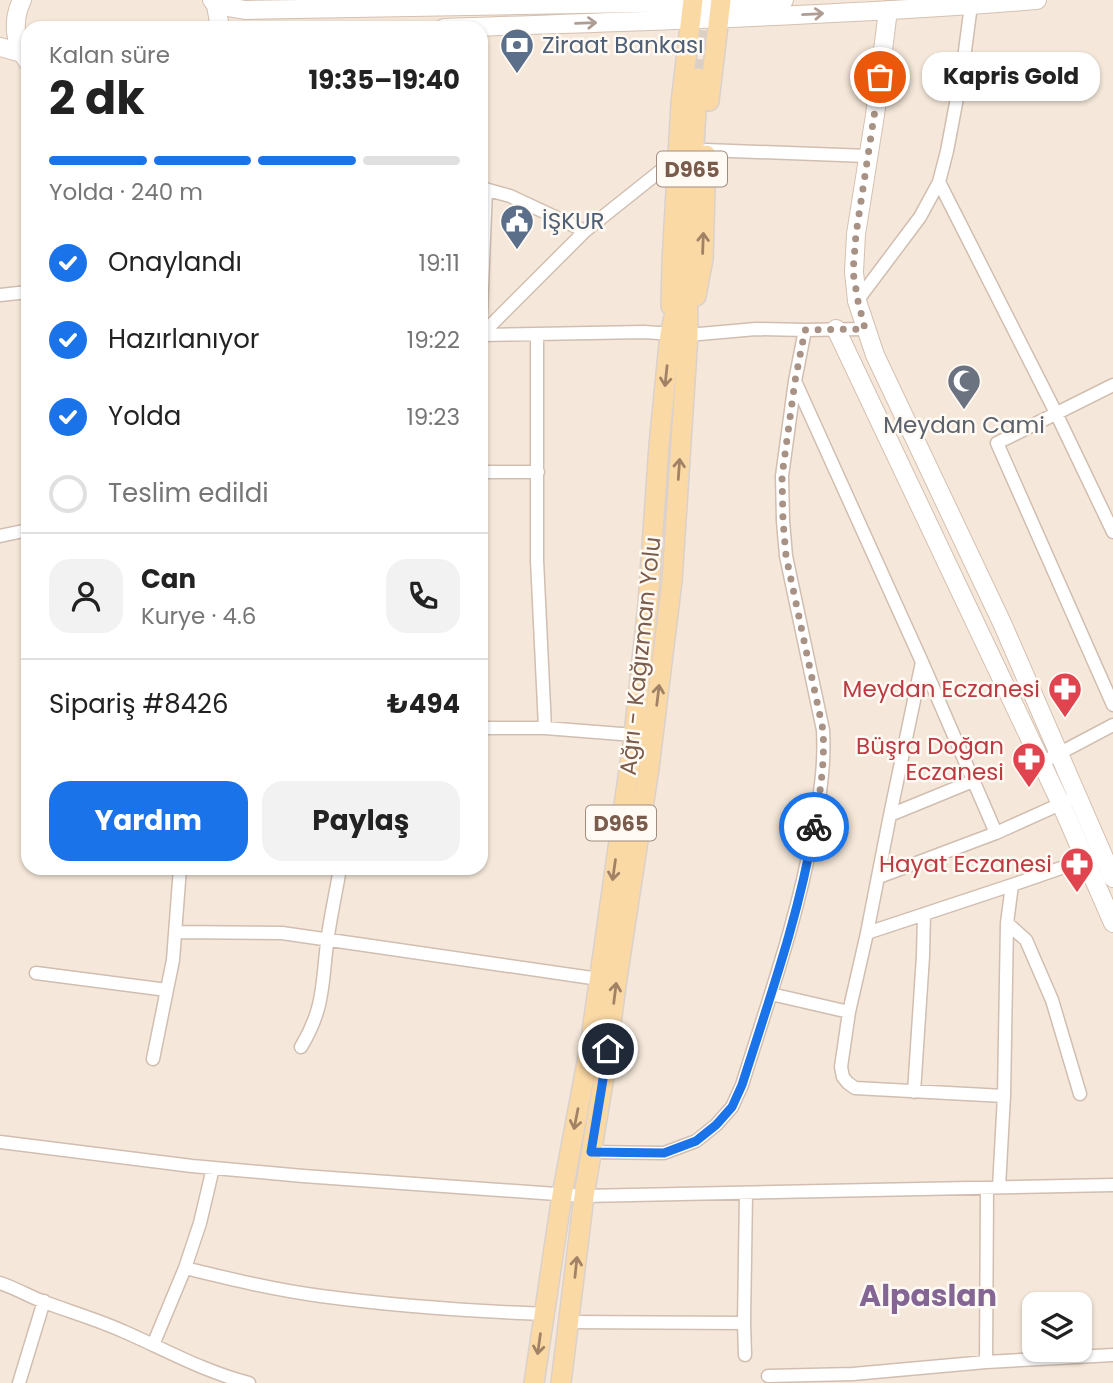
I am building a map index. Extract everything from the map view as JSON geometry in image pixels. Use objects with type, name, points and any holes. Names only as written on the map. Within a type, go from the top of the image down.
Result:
[{"type":"main road","points":[[679,334],[671,261],[681,103],[692,7]]},
{"type":"main road","points":[[679,334],[703,259],[706,150],[720,7]]},
{"type":"main road","name":"Ağrı - Kağızman Yolu","points":[[534,1383],[562,1195],[590,1046],[634,735],[648,604],[659,445],[679,334],[687,261],[698,78]]},
{"type":"main road","name":"Ağrı - Kağızman Yolu","points":[[561,1383],[584,1196],[649,768],[668,608],[679,334]]},
{"type":"street","points":[[720,7],[784,0]]},
{"type":"street","points":[[218,21],[214,3],[245,10],[720,7],[888,10],[1037,0]]},
{"type":"street","points":[[0,15],[20,4]]},
{"type":"street","points":[[20,4],[15,25],[21,48]]},
{"type":"street","points":[[858,301],[920,217],[939,182],[963,66],[971,5]]},
{"type":"street","points":[[488,24],[692,7]]},
{"type":"street","points":[[888,10],[876,115],[856,234],[853,272],[858,301],[875,355],[1002,623],[1058,754],[1069,800],[1093,857],[1113,923]]},
{"type":"street","points":[[0,47],[21,55]]},
{"type":"street","points":[[706,150],[868,156]]},
{"type":"street","points":[[488,328],[585,231],[679,156]]},
{"type":"street","points":[[939,182],[1113,532]]},
{"type":"street","points":[[488,189],[510,196],[585,231]]},
{"type":"street","points":[[0,295],[21,293]]},
{"type":"street","points":[[488,335],[865,329]]},
{"type":"street","points":[[591,1152],[664,1153],[696,1141],[716,1125],[732,1107],[742,1085],[792,927],[807,866],[822,782],[824,754],[823,730],[786,556],[783,521],[782,476],[805,330]]},
{"type":"street","points":[[836,330],[1041,763],[1069,800]]},
{"type":"street","points":[[537,335],[537,560],[545,728]]},
{"type":"street","points":[[795,381],[996,833]]},
{"type":"street","points":[[1113,385],[997,443],[1113,705]]},
{"type":"street","points":[[488,472],[538,472]]},
{"type":"street","points":[[0,536],[21,532]]},
{"type":"street","points":[[922,662],[849,1012],[841,1067],[843,1077],[855,1088],[1004,1096]]},
{"type":"street","points":[[1041,763],[1113,725]]},
{"type":"street","points":[[488,728],[545,728],[634,735]]},
{"type":"street","points":[[890,815],[973,781]]},
{"type":"street","points":[[879,877],[996,833],[1069,800]]},
{"type":"street","points":[[1093,857],[1113,878]]},
{"type":"street","points":[[867,933],[1093,857]]},
{"type":"street","points":[[153,1059],[173,960],[180,875]]},
{"type":"street","points":[[301,1047],[312,1029],[320,1004],[327,941],[339,875]]},
{"type":"street","points":[[986,1362],[993,1187],[1004,1096],[1007,923],[1012,886]]},
{"type":"street","points":[[914,1092],[924,914]]},
{"type":"street","points":[[1007,923],[1026,940],[1052,1000],[1080,1094]]},
{"type":"street","points":[[176,932],[282,933],[599,979]]},
{"type":"street","points":[[36,973],[167,990]]},
{"type":"street","points":[[771,994],[849,1012]]},
{"type":"street","points":[[0,1142],[212,1168],[584,1196],[1113,1185]]},
{"type":"street","points":[[153,1345],[185,1268],[200,1223],[212,1168]]},
{"type":"street","points":[[745,1355],[746,1193]]},
{"type":"street","points":[[185,1268],[244,1283],[320,1296],[440,1310],[544,1314]]},
{"type":"street","points":[[0,1283],[81,1314],[187,1361],[249,1383]]},
{"type":"street","points":[[19,1383],[44,1301]]},
{"type":"street","points":[[569,1322],[744,1323]]},
{"type":"street","points":[[768,1376],[824,1379],[986,1362],[1113,1355]]},
{"type":"shaded area","points":[[0,0],[1113,0],[1113,1383],[0,1383]]},
{"type":"tunnel","points":[[698,78],[703,2]]},
{"type":"way so far","points":[[814,827],[822,782],[823,730],[786,556],[782,476],[805,330],[865,329],[853,272],[856,234],[880,77]]},
{"type":"place","name":"Ziraat Bankası","points":[[517,75]]},
{"type":"place","name":"Kapris Gold","points":[[880,77]]},
{"type":"place","name":"İŞKUR","points":[[517,251]]},
{"type":"place","name":"Meydan Cami","points":[[964,411]]},
{"type":"place","name":"Meydan Eczanesi","points":[[1065,719]]},
{"type":"place","name":"Büşra Doğan Eczanesi","points":[[1029,789]]},
{"type":"place","name":"Hayat Eczanesi","points":[[1077,894]]},
{"type":"district","name":"Alpaslan","points":[[928,1295]]},
{"type":"route","points":[[608,1049],[591,1152],[664,1153],[696,1141],[716,1125],[732,1107],[742,1085],[792,927],[814,827]]}]
